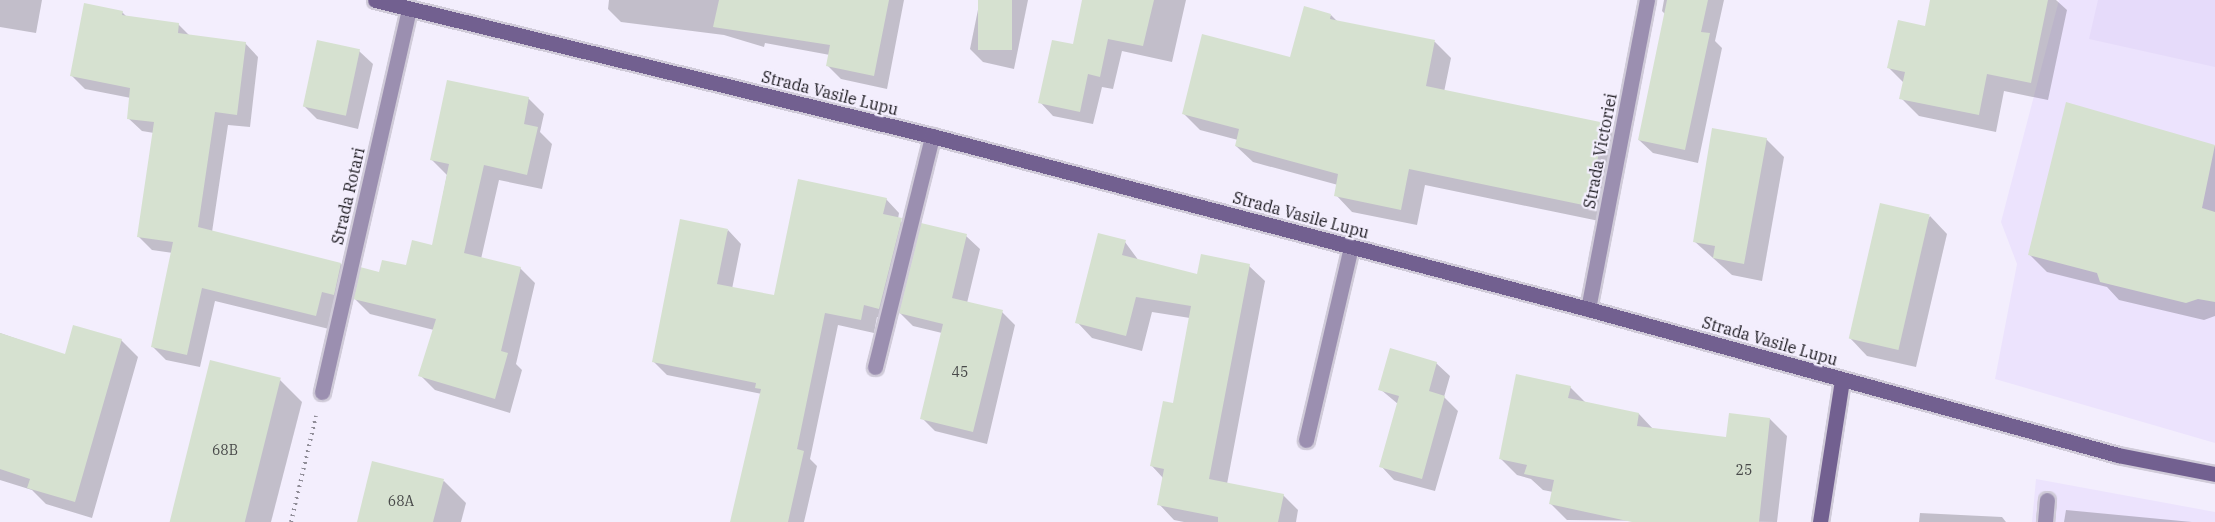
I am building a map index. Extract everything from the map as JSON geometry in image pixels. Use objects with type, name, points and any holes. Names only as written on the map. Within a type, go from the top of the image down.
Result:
[{"type":"street","name":"Strada Vasile Lupu","points":[[375,0],[932,136],[1588,309],[2118,455],[2215,474]]},
{"type":"street","name":"Strada Victoriei","points":[[1588,309],[1647,0]]},
{"type":"street","name":"Strada Rotari","points":[[322,392],[409,9]]},
{"type":"street","points":[[875,367],[932,136]]},
{"type":"street","points":[[1306,440],[1351,247]]},
{"type":"street","points":[[1820,522],[1842,380]]},
{"type":"street","points":[[2045,522],[2047,500]]},
{"type":"path","points":[[291,522],[322,392]]},
{"type":"shaded area","points":[[2059,0],[2215,0],[2215,443],[1995,379],[2017,264],[2001,222]]},
{"type":"shaded area","points":[[2098,0],[2215,0],[2215,67],[2089,39]]},
{"type":"shaded area","points":[[2036,479],[2215,512],[2215,522],[2032,522]]},
{"type":"building","points":[[719,0],[889,0],[874,76],[826,66],[830,45],[713,27]]},
{"type":"building","points":[[978,0],[1012,0],[1012,50],[978,50]]},
{"type":"building","points":[[1082,0],[1154,0],[1143,46],[1108,39],[1100,77],[1088,74],[1080,112],[1038,103],[1052,40],[1073,44]]},
{"type":"building","points":[[1667,0],[1708,0],[1701,32],[1710,33],[1685,150],[1638,140]]},
{"type":"building","points":[[1930,0],[2048,0],[2031,83],[1987,74],[1979,115],[1899,99],[1905,72],[1887,68],[1898,20],[1925,26]]},
{"type":"building","points":[[84,3],[123,11],[122,15],[179,23],[178,33],[246,42],[237,115],[215,112],[198,227],[341,263],[334,295],[322,292],[316,316],[202,288],[187,355],[151,347],[173,242],[137,237],[154,122],[127,119],[130,88],[70,76]]},
{"type":"building","points":[[1304,6],[1331,14],[1330,19],[1435,40],[1426,86],[1605,123],[1588,206],[1409,169],[1401,210],[1334,196],[1338,174],[1235,146],[1239,129],[1182,114],[1202,34],[1290,57]]},
{"type":"building","points":[[317,40],[360,49],[346,116],[303,107]]},
{"type":"building","points":[[447,80],[529,97],[524,124],[538,127],[527,175],[484,165],[464,253],[521,267],[501,351],[508,353],[495,399],[418,376],[436,319],[353,299],[360,267],[379,272],[382,260],[406,265],[412,240],[432,245],[449,164],[430,160]]},
{"type":"building","points":[[2066,102],[2215,145],[2202,208],[2215,212],[2215,302],[2198,299],[2186,303],[2100,282],[2097,273],[2028,255]]},
{"type":"building","points":[[1712,128],[1767,138],[1744,264],[1713,258],[1715,246],[1693,242]]},
{"type":"building","points":[[798,179],[887,198],[883,214],[902,218],[879,309],[864,305],[861,320],[825,313],[797,449],[804,451],[788,522],[730,522],[761,389],[755,388],[756,383],[652,362],[680,219],[728,229],[717,284],[774,295]]},
{"type":"building","points":[[1880,203],[1930,214],[1898,350],[1849,338]]},
{"type":"building","points":[[921,223],[967,234],[952,298],[1003,310],[973,432],[920,419],[943,324],[898,313]]},
{"type":"building","points":[[1098,233],[1126,240],[1122,255],[1197,274],[1201,254],[1250,264],[1209,479],[1284,494],[1278,522],[1218,522],[1218,517],[1157,505],[1164,469],[1150,466],[1163,401],[1173,403],[1191,306],[1136,297],[1126,336],[1075,323]]},
{"type":"building","points":[[73,325],[122,339],[75,502],[27,488],[30,479],[0,469],[0,333],[65,354]]},
{"type":"building","points":[[1390,348],[1437,362],[1429,391],[1445,396],[1422,479],[1379,467],[1399,396],[1378,390]]},
{"type":"building","points":[[210,360],[281,378],[245,522],[170,522]]},
{"type":"building","points":[[1516,374],[1571,386],[1568,398],[1639,413],[1637,426],[1726,437],[1729,413],[1770,418],[1759,522],[1632,522],[1549,504],[1554,480],[1524,474],[1527,465],[1499,459]]},
{"type":"building","points":[[372,461],[444,479],[433,522],[357,522]]}]
